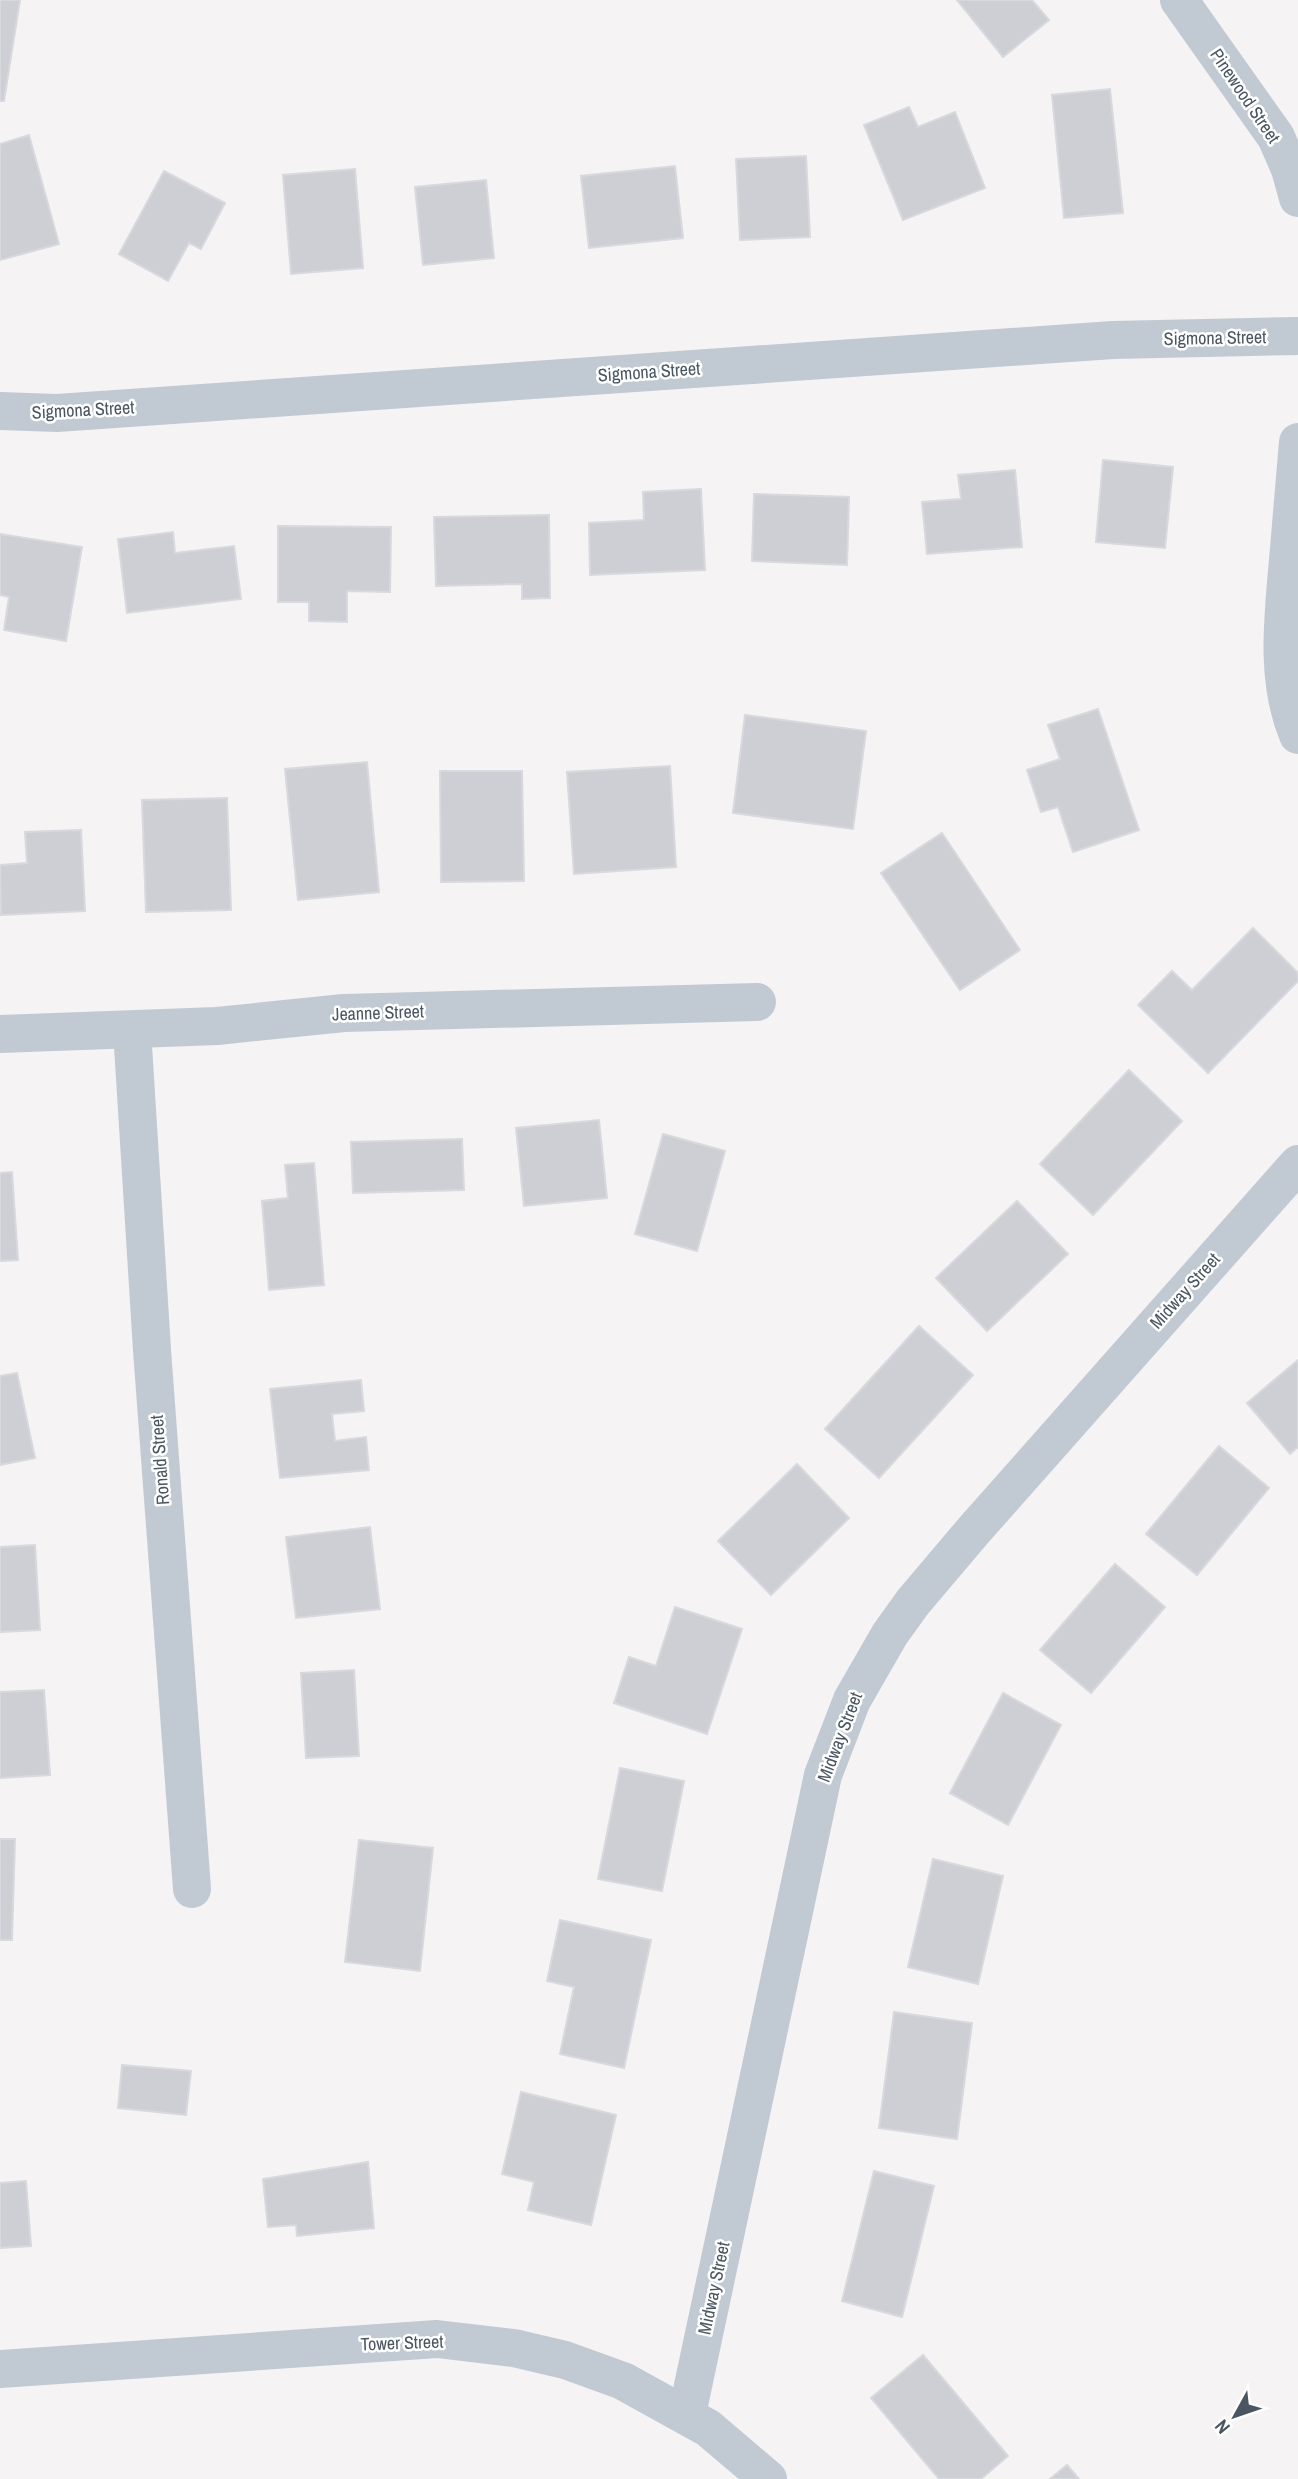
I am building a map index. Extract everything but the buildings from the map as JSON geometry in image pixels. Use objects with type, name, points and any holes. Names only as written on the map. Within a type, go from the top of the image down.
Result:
[{"type":"street","name":"Pinewood Street","points":[[1179,0],[1276,137],[1290,169],[1298,198]]},
{"type":"street","name":"Sigmona Street","points":[[0,411],[57,413],[1101,340],[1298,336]]},
{"type":"street","points":[[1298,442],[1283,649],[1293,722],[1298,735]]},
{"type":"street","name":"Jeanne Street","points":[[0,1034],[217,1026],[344,1013],[757,1002]]},
{"type":"street","name":"Ronald Street","points":[[132,1030],[152,1350],[192,1889]]},
{"type":"street","name":"Midway Street","points":[[687,2414],[823,1775],[852,1700],[890,1634],[913,1602],[1298,1164]]},
{"type":"street","name":"Tower Street","points":[[0,2369],[437,2339],[514,2348],[565,2360],[623,2381],[687,2414],[708,2428],[768,2479]]}]
